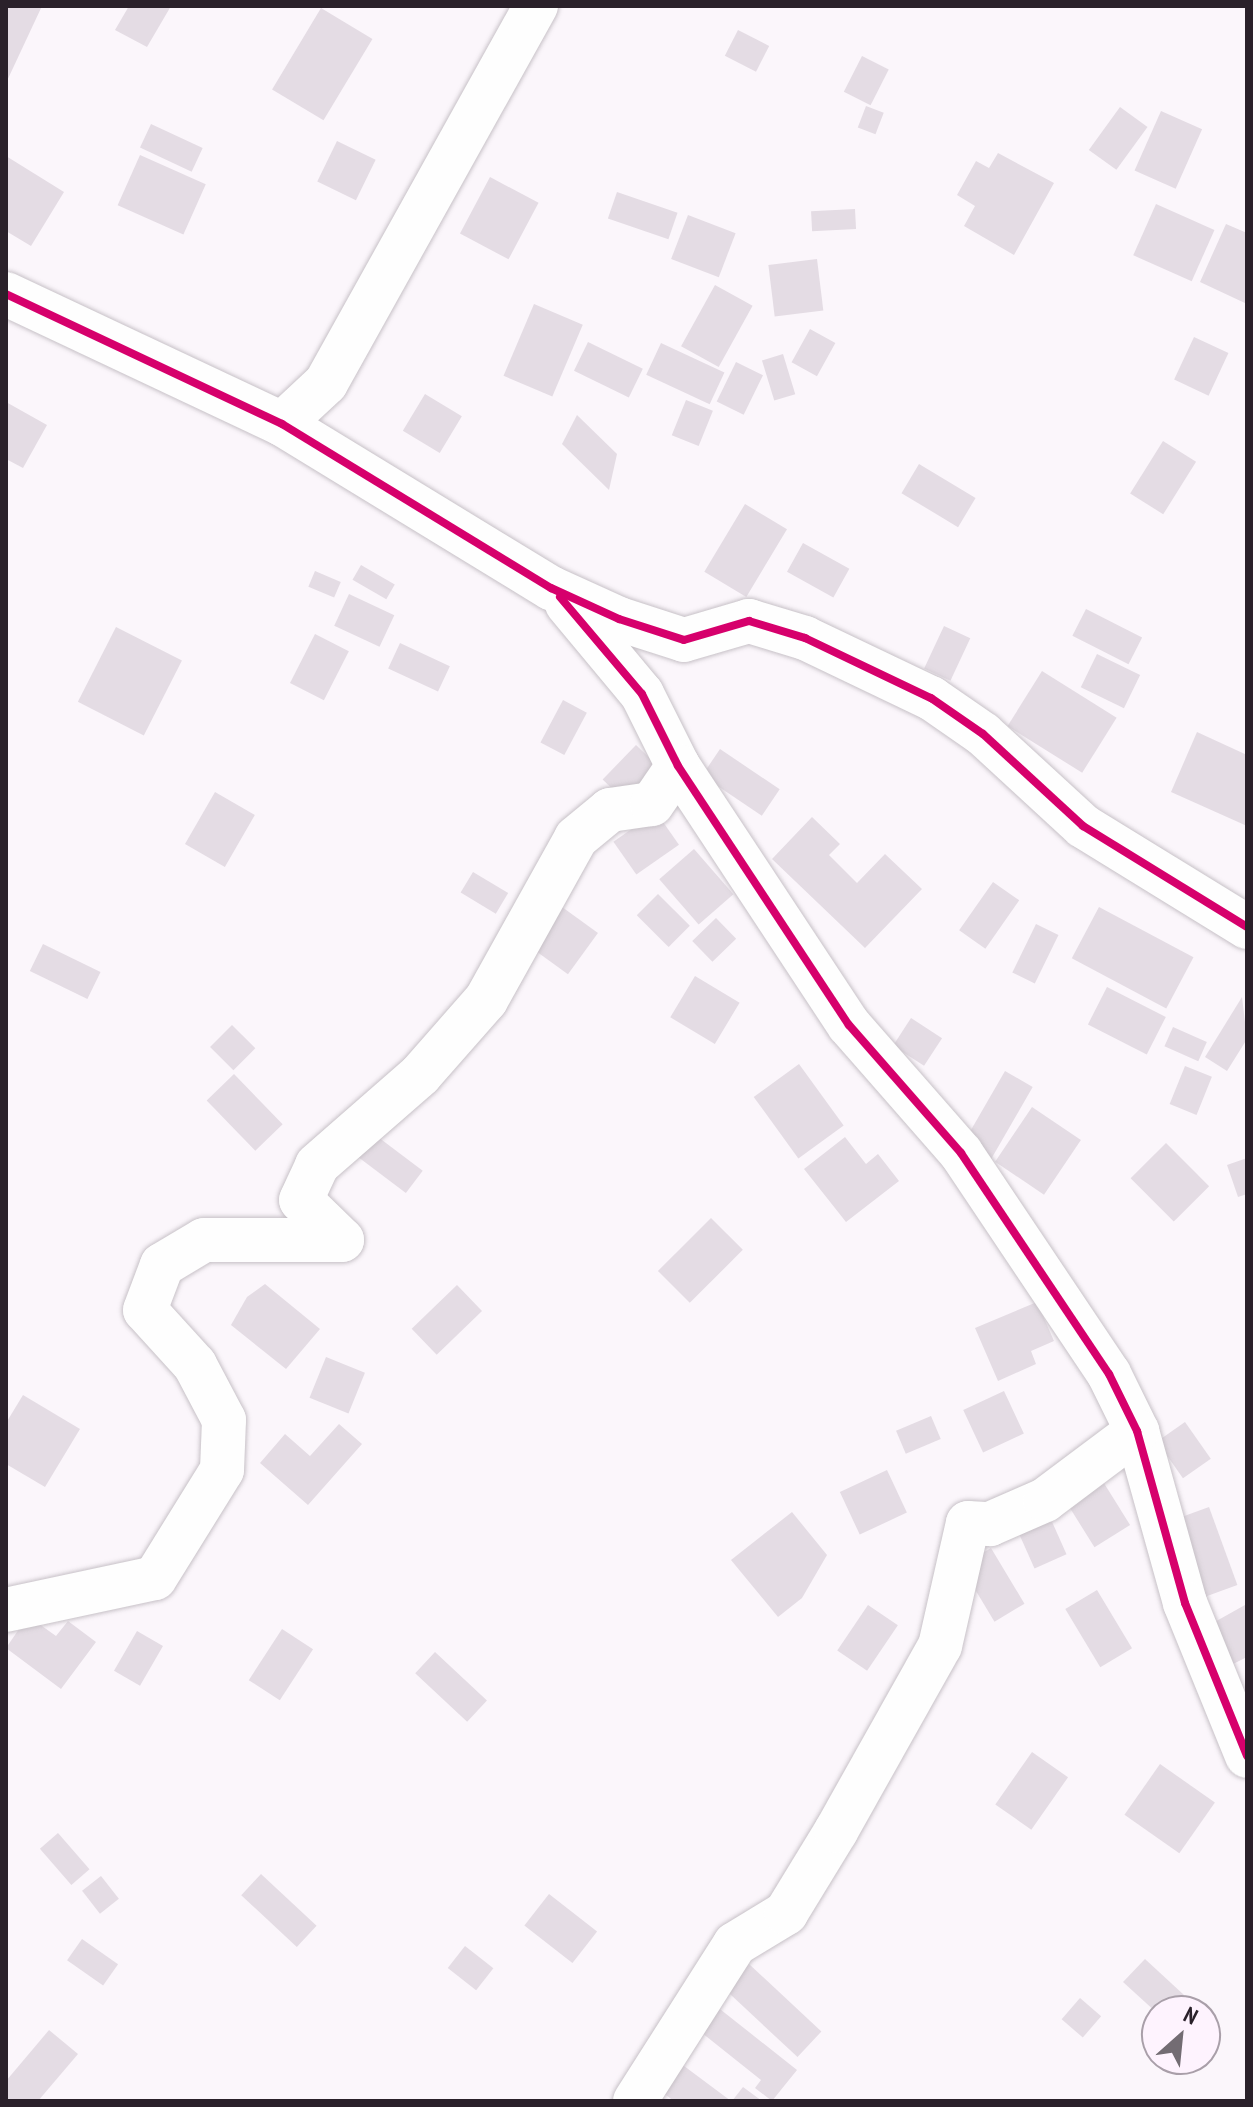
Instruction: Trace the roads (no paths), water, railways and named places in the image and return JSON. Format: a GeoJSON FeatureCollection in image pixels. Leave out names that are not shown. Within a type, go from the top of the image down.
{"type":"FeatureCollection","features":[{"type":"Feature","properties":{"kind":"street"},"geometry":{"type":"LineString","coordinates":[[282,424],[326,383],[536,6]]}},
{"type":"Feature","properties":{"kind":"street"},"geometry":{"type":"LineString","coordinates":[[6,294],[282,424],[551,588],[684,640],[749,621],[867,666],[983,734],[1083,826],[1247,927]]}},
{"type":"Feature","properties":{"kind":"street"},"geometry":{"type":"LineString","coordinates":[[551,588],[642,694],[678,766],[849,1025],[961,1153],[1021,1239],[1137,1431],[1185,1603],[1247,1756]]}},
{"type":"Feature","properties":{"kind":"street"},"geometry":{"type":"LineString","coordinates":[[6,1610],[155,1578],[222,1470],[224,1420],[195,1365],[145,1310],[162,1265],[204,1240],[342,1240],[301,1200],[317,1165],[420,1075],[486,1000],[576,838],[610,810],[652,804],[678,766]]}},
{"type":"Feature","properties":{"kind":"street"},"geometry":{"type":"LineString","coordinates":[[635,2101],[735,1944],[786,1913],[836,1831],[940,1646],[968,1523],[990,1524],[1045,1500],[1137,1431]]}}]}
